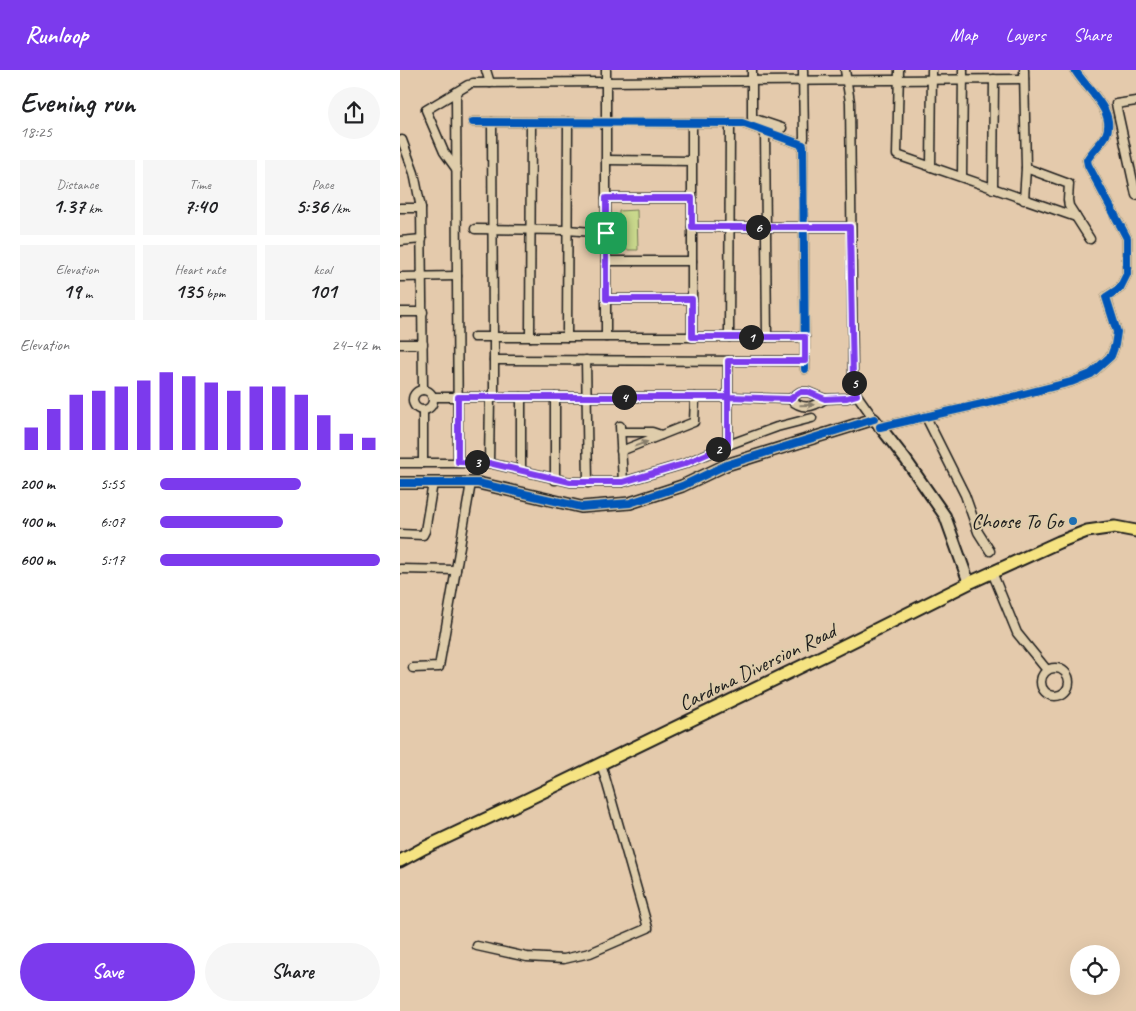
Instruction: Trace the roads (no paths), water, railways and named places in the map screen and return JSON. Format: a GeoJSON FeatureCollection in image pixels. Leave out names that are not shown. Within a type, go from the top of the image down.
{"type":"FeatureCollection","features":[{"type":"Feature","properties":{"kind":"main road","name":"Cardona Diversion Road"},"geometry":{"type":"LineString","coordinates":[[400,861],[992,572],[1087,531],[1115,527],[1136,531]]}},
{"type":"Feature","properties":{"kind":"street"},"geometry":{"type":"LineString","coordinates":[[486,70],[490,83]]}},
{"type":"Feature","properties":{"kind":"street"},"geometry":{"type":"LineString","coordinates":[[606,70],[606,337]]}},
{"type":"Feature","properties":{"kind":"street"},"geometry":{"type":"LineString","coordinates":[[752,70],[752,118],[782,128]]}},
{"type":"Feature","properties":{"kind":"street"},"geometry":{"type":"LineString","coordinates":[[803,70],[804,138]]}},
{"type":"Feature","properties":{"kind":"street"},"geometry":{"type":"LineString","coordinates":[[845,70],[850,102],[853,378],[857,395],[945,516],[969,583]]}},
{"type":"Feature","properties":{"kind":"street"},"geometry":{"type":"LineString","coordinates":[[899,70],[898,155],[1076,217]]}},
{"type":"Feature","properties":{"kind":"street"},"geometry":{"type":"LineString","coordinates":[[931,167],[932,70]]}},
{"type":"Feature","properties":{"kind":"street"},"geometry":{"type":"LineString","coordinates":[[962,177],[963,70]]}},
{"type":"Feature","properties":{"kind":"street"},"geometry":{"type":"LineString","coordinates":[[1024,70],[1026,168],[1024,200]]}},
{"type":"Feature","properties":{"kind":"street"},"geometry":{"type":"LineString","coordinates":[[400,483],[478,483],[581,508],[630,503],[682,486],[726,465],[877,423],[926,417],[1071,382],[1091,374],[1111,356],[1117,332],[1114,316],[1106,297],[1120,288],[1127,274],[1127,238],[1088,166],[1087,160],[1106,134],[1107,117],[1101,102],[1081,81],[1075,70]]}},
{"type":"Feature","properties":{"kind":"street"},"geometry":{"type":"LineString","coordinates":[[993,189],[994,79]]}},
{"type":"Feature","properties":{"kind":"street"},"geometry":{"type":"LineString","coordinates":[[457,170],[444,152],[426,110],[471,84],[1024,79]]}},
{"type":"Feature","properties":{"kind":"street"},"geometry":{"type":"LineString","coordinates":[[456,92],[458,462]]}},
{"type":"Feature","properties":{"kind":"street"},"geometry":{"type":"LineString","coordinates":[[1136,101],[1116,104],[1136,196]]}},
{"type":"Feature","properties":{"kind":"street"},"geometry":{"type":"LineString","coordinates":[[473,122],[742,123],[803,145],[805,365],[728,361],[494,360]]}},
{"type":"Feature","properties":{"kind":"street"},"geometry":{"type":"LineString","coordinates":[[489,463],[494,360],[492,122]]}},
{"type":"Feature","properties":{"kind":"street"},"geometry":{"type":"LineString","coordinates":[[530,122],[530,337]]}},
{"type":"Feature","properties":{"kind":"street"},"geometry":{"type":"LineString","coordinates":[[567,337],[568,122]]}},
{"type":"Feature","properties":{"kind":"street"},"geometry":{"type":"LineString","coordinates":[[692,122],[692,337]]}},
{"type":"Feature","properties":{"kind":"street"},"geometry":{"type":"LineString","coordinates":[[729,337],[730,123]]}},
{"type":"Feature","properties":{"kind":"street"},"geometry":{"type":"LineString","coordinates":[[765,131],[767,337]]}},
{"type":"Feature","properties":{"kind":"street"},"geometry":{"type":"LineString","coordinates":[[402,140],[414,173],[421,208],[423,390]]}},
{"type":"Feature","properties":{"kind":"street"},"geometry":{"type":"LineString","coordinates":[[606,160],[692,161]]}},
{"type":"Feature","properties":{"kind":"street"},"geometry":{"type":"LineString","coordinates":[[1026,168],[1069,184],[1069,206],[1090,239]]}},
{"type":"Feature","properties":{"kind":"street"},"geometry":{"type":"LineString","coordinates":[[606,198],[692,198]]}},
{"type":"Feature","properties":{"kind":"street"},"geometry":{"type":"LineString","coordinates":[[400,208],[421,208]]}},
{"type":"Feature","properties":{"kind":"street"},"geometry":{"type":"LineString","coordinates":[[692,227],[850,227]]}},
{"type":"Feature","properties":{"kind":"street"},"geometry":{"type":"LineString","coordinates":[[475,230],[567,230],[606,233]]}},
{"type":"Feature","properties":{"kind":"street"},"geometry":{"type":"LineString","coordinates":[[400,241],[422,240]]}},
{"type":"Feature","properties":{"kind":"street"},"geometry":{"type":"LineString","coordinates":[[606,260],[692,261]]}},
{"type":"Feature","properties":{"kind":"street"},"geometry":{"type":"LineString","coordinates":[[400,277],[457,276]]}},
{"type":"Feature","properties":{"kind":"street"},"geometry":{"type":"LineString","coordinates":[[606,299],[692,299]]}},
{"type":"Feature","properties":{"kind":"street"},"geometry":{"type":"LineString","coordinates":[[400,312],[423,312]]}},
{"type":"Feature","properties":{"kind":"street"},"geometry":{"type":"LineString","coordinates":[[474,337],[493,340],[530,337],[805,337]]}},
{"type":"Feature","properties":{"kind":"street"},"geometry":{"type":"LineString","coordinates":[[400,344],[423,344]]}},
{"type":"Feature","properties":{"kind":"street"},"geometry":{"type":"LineString","coordinates":[[586,360],[588,482]]}},
{"type":"Feature","properties":{"kind":"street"},"geometry":{"type":"LineString","coordinates":[[728,361],[728,445]]}},
{"type":"Feature","properties":{"kind":"street"},"geometry":{"type":"LineString","coordinates":[[423,390],[429,392],[433,397],[430,406],[423,410],[416,408],[412,399],[415,394],[423,390]]}},
{"type":"Feature","properties":{"kind":"street"},"geometry":{"type":"LineString","coordinates":[[433,397],[728,397],[790,399],[800,392],[808,392],[825,399],[847,398],[857,395]]}},
{"type":"Feature","properties":{"kind":"street"},"geometry":{"type":"LineString","coordinates":[[521,397],[521,470]]}},
{"type":"Feature","properties":{"kind":"street"},"geometry":{"type":"LineString","coordinates":[[555,397],[555,480]]}},
{"type":"Feature","properties":{"kind":"street"},"geometry":{"type":"LineString","coordinates":[[621,451],[694,422],[695,397]]}},
{"type":"Feature","properties":{"kind":"street"},"geometry":{"type":"LineString","coordinates":[[790,399],[796,405],[806,407],[818,404],[825,399]]}},
{"type":"Feature","properties":{"kind":"street"},"geometry":{"type":"LineString","coordinates":[[423,410],[423,463]]}},
{"type":"Feature","properties":{"kind":"street"},"geometry":{"type":"LineString","coordinates":[[926,417],[965,495],[978,532],[990,551]]}},
{"type":"Feature","properties":{"kind":"street"},"geometry":{"type":"LineString","coordinates":[[400,463],[489,463],[555,480],[570,482],[623,482],[684,464],[777,427],[812,418]]}},
{"type":"Feature","properties":{"kind":"street"},"geometry":{"type":"LineString","coordinates":[[623,482],[620,429],[652,432],[661,435]]}},
{"type":"Feature","properties":{"kind":"street"},"geometry":{"type":"LineString","coordinates":[[400,534],[423,535],[434,483]]}},
{"type":"Feature","properties":{"kind":"street"},"geometry":{"type":"LineString","coordinates":[[413,668],[440,668],[471,483]]}},
{"type":"Feature","properties":{"kind":"street"},"geometry":{"type":"LineString","coordinates":[[400,569],[456,570]]}},
{"type":"Feature","properties":{"kind":"street"},"geometry":{"type":"LineString","coordinates":[[992,572],[1017,634],[1047,670]]}},
{"type":"Feature","properties":{"kind":"street"},"geometry":{"type":"LineString","coordinates":[[477,946],[527,957],[564,960],[590,953],[648,928],[601,763]]}},
{"type":"Feature","properties":{"kind":"place","name":"Choose To Go"},"geometry":{"type":"Point","coordinates":[1073,521]}}]}
